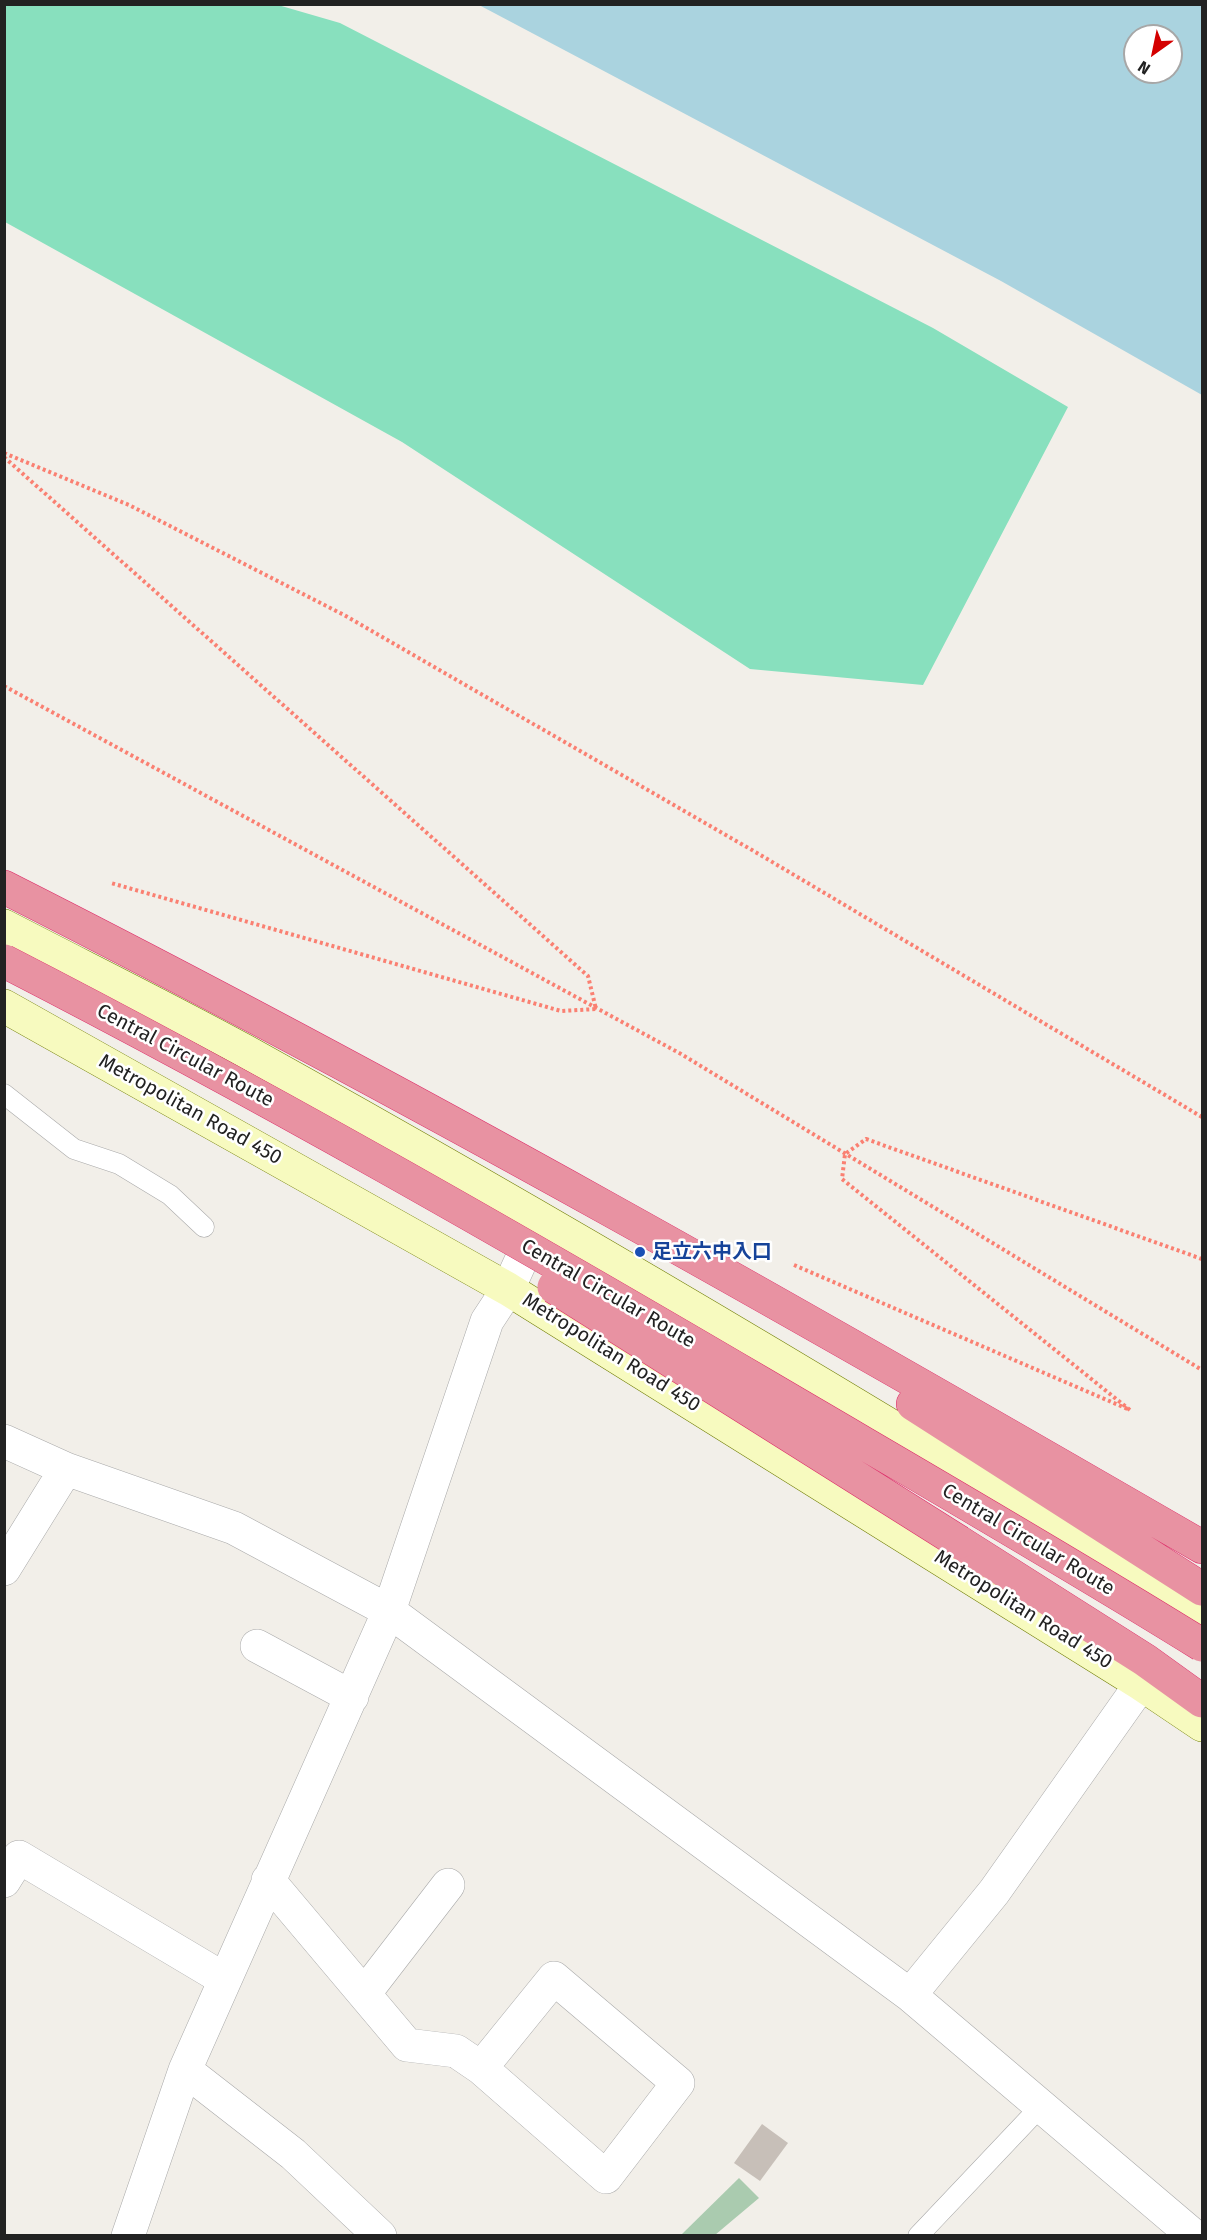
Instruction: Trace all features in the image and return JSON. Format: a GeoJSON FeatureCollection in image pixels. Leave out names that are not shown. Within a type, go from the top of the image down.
{"type":"FeatureCollection","features":[{"type":"Feature","properties":{"kind":"highway"},"geometry":{"type":"LineString","coordinates":[[4,887],[314,1048],[590,1199],[924,1386],[1203,1547]]}},
{"type":"Feature","properties":{"kind":"highway","name":"Central Circular Route"},"geometry":{"type":"LineString","coordinates":[[4,961],[281,1107],[650,1318],[1203,1645]]}},
{"type":"Feature","properties":{"kind":"highway"},"geometry":{"type":"LineString","coordinates":[[281,1107],[440,1216],[1145,1660],[1203,1701]]}},
{"type":"Feature","properties":{"kind":"highway"},"geometry":{"type":"LineString","coordinates":[[590,1199],[1203,1589]]}},
{"type":"Feature","properties":{"kind":"main road"},"geometry":{"type":"LineString","coordinates":[[4,926],[243,1050],[540,1220],[995,1488],[1203,1617]]}},
{"type":"Feature","properties":{"kind":"main road","name":"Metropolitan Road 450"},"geometry":{"type":"LineString","coordinates":[[4,1006],[508,1289],[1203,1725]]}},
{"type":"Feature","properties":{"kind":"street"},"geometry":{"type":"LineString","coordinates":[[128,2235],[185,2070],[389,1611],[487,1321],[508,1289],[540,1220]]}},
{"type":"Feature","properties":{"kind":"street"},"geometry":{"type":"LineString","coordinates":[[4,1441],[66,1469],[234,1528],[389,1611],[910,1995],[1194,2235]]}},
{"type":"Feature","properties":{"kind":"street"},"geometry":{"type":"LineString","coordinates":[[4,1569],[66,1469]]}},
{"type":"Feature","properties":{"kind":"street"},"geometry":{"type":"LineString","coordinates":[[257,1646],[352,1697]]}},
{"type":"Feature","properties":{"kind":"street"},"geometry":{"type":"LineString","coordinates":[[910,1995],[994,1892],[1141,1684]]}},
{"type":"Feature","properties":{"kind":"street"},"geometry":{"type":"LineString","coordinates":[[4,1881],[19,1857],[224,1979]]}},
{"type":"Feature","properties":{"kind":"street"},"geometry":{"type":"LineString","coordinates":[[268,1880],[407,2046],[456,2051],[481,2068],[606,2177],[678,2083],[554,1978],[481,2068]]}},
{"type":"Feature","properties":{"kind":"street"},"geometry":{"type":"LineString","coordinates":[[364,1994],[448,1885]]}},
{"type":"Feature","properties":{"kind":"street"},"geometry":{"type":"LineString","coordinates":[[185,2070],[292,2154],[380,2235]]}},
{"type":"Feature","properties":{"kind":"lane"},"geometry":{"type":"LineString","coordinates":[[4,1094],[74,1149],[118,1164],[170,1195],[204,1227]]}},
{"type":"Feature","properties":{"kind":"lane"},"geometry":{"type":"LineString","coordinates":[[918,2235],[1042,2105]]}},
{"type":"Feature","properties":{"kind":"path"},"geometry":{"type":"LineString","coordinates":[[4,455],[588,976],[596,1009]]}},
{"type":"Feature","properties":{"kind":"path"},"geometry":{"type":"LineString","coordinates":[[4,455],[129,505],[344,615],[752,850],[1203,1117]]}},
{"type":"Feature","properties":{"kind":"path"},"geometry":{"type":"LineString","coordinates":[[4,686],[681,1054],[1203,1370]]}},
{"type":"Feature","properties":{"kind":"path"},"geometry":{"type":"LineString","coordinates":[[111,883],[561,1011],[596,1009]]}},
{"type":"Feature","properties":{"kind":"path"},"geometry":{"type":"LineString","coordinates":[[844,1154],[866,1139],[1203,1259]]}},
{"type":"Feature","properties":{"kind":"path"},"geometry":{"type":"LineString","coordinates":[[794,1265],[1130,1410],[842,1179],[844,1154]]}},
{"type":"Feature","properties":{"kind":"green space"},"geometry":{"type":"Polygon","coordinates":[[[5,4],[278,5],[340,23],[933,328],[1068,407],[923,685],[750,669],[402,442],[5,222],[5,4]]]}},
{"type":"Feature","properties":{"kind":"green space"},"geometry":{"type":"Polygon","coordinates":[[[739,2178],[759,2198],[715,2235],[681,2235],[739,2178]]]}},
{"type":"Feature","properties":{"kind":"water"},"geometry":{"type":"Polygon","coordinates":[[[479,5],[1202,5],[1202,395],[1001,281],[479,5]]]}},
{"type":"Feature","properties":{"kind":"building"},"geometry":{"type":"Polygon","coordinates":[[[762,2124],[788,2143],[760,2181],[734,2163],[762,2124]]]}},
{"type":"Feature","properties":{"kind":"place","name":"足立六中入口"},"geometry":{"type":"Point","coordinates":[640,1252]}}]}
